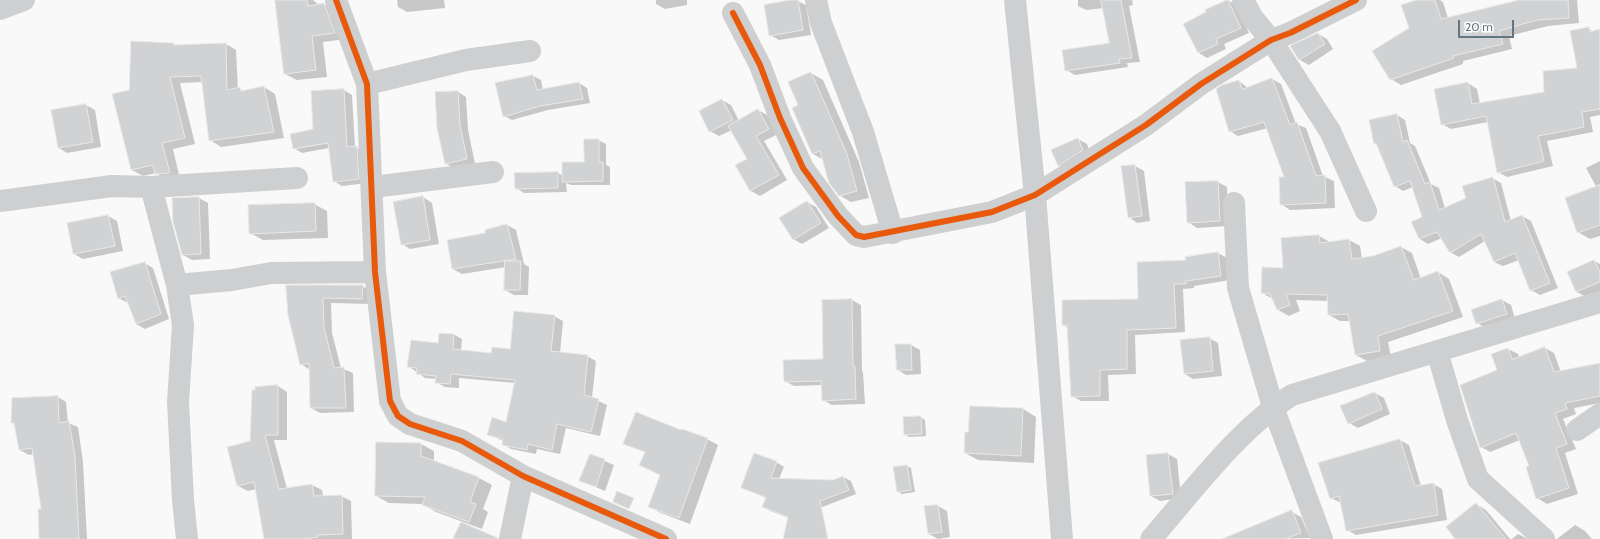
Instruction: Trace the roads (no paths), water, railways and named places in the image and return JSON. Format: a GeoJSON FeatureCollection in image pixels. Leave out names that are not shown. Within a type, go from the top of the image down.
{"type":"FeatureCollection","features":[{"type":"Feature","properties":{"kind":"street"},"geometry":{"type":"LineString","coordinates":[[0,10],[24,0]]}},
{"type":"Feature","properties":{"kind":"street"},"geometry":{"type":"LineString","coordinates":[[336,0],[367,84],[375,272],[390,401],[398,416],[410,424],[462,442],[523,476],[666,539]]}},
{"type":"Feature","properties":{"kind":"street"},"geometry":{"type":"LineString","coordinates":[[816,0],[821,23],[862,132],[893,233]]}},
{"type":"Feature","properties":{"kind":"street"},"geometry":{"type":"LineString","coordinates":[[1015,0],[1035,196],[1062,539]]}},
{"type":"Feature","properties":{"kind":"street"},"geometry":{"type":"LineString","coordinates":[[1243,0],[1252,17],[1270,40],[1330,131],[1366,211]]}},
{"type":"Feature","properties":{"kind":"street"},"geometry":{"type":"LineString","coordinates":[[733,13],[760,65],[780,118],[802,168],[838,216],[856,235],[864,237],[893,233],[992,212],[1035,196],[1146,125],[1201,84],[1270,40],[1290,33],[1356,0]]}},
{"type":"Feature","properties":{"kind":"street"},"geometry":{"type":"LineString","coordinates":[[367,84],[466,60],[530,51]]}},
{"type":"Feature","properties":{"kind":"street"},"geometry":{"type":"LineString","coordinates":[[372,187],[494,172]]}},
{"type":"Feature","properties":{"kind":"street"},"geometry":{"type":"LineString","coordinates":[[0,201],[112,186],[151,187],[297,178]]}},
{"type":"Feature","properties":{"kind":"street"},"geometry":{"type":"LineString","coordinates":[[151,187],[177,285],[183,325],[178,402],[183,500],[187,539]]}},
{"type":"Feature","properties":{"kind":"street"},"geometry":{"type":"LineString","coordinates":[[1234,203],[1238,288],[1273,407],[1322,539]]}},
{"type":"Feature","properties":{"kind":"street"},"geometry":{"type":"LineString","coordinates":[[177,285],[232,280],[271,273],[375,272]]}},
{"type":"Feature","properties":{"kind":"street"},"geometry":{"type":"LineString","coordinates":[[1151,539],[1246,431],[1273,407],[1292,395],[1437,351],[1466,344],[1600,302]]}},
{"type":"Feature","properties":{"kind":"street"},"geometry":{"type":"LineString","coordinates":[[1437,351],[1457,420],[1478,479],[1544,539]]}},
{"type":"Feature","properties":{"kind":"street"},"geometry":{"type":"LineString","coordinates":[[1577,430],[1600,414]]}},
{"type":"Feature","properties":{"kind":"street"},"geometry":{"type":"LineString","coordinates":[[510,539],[523,476]]}}]}
